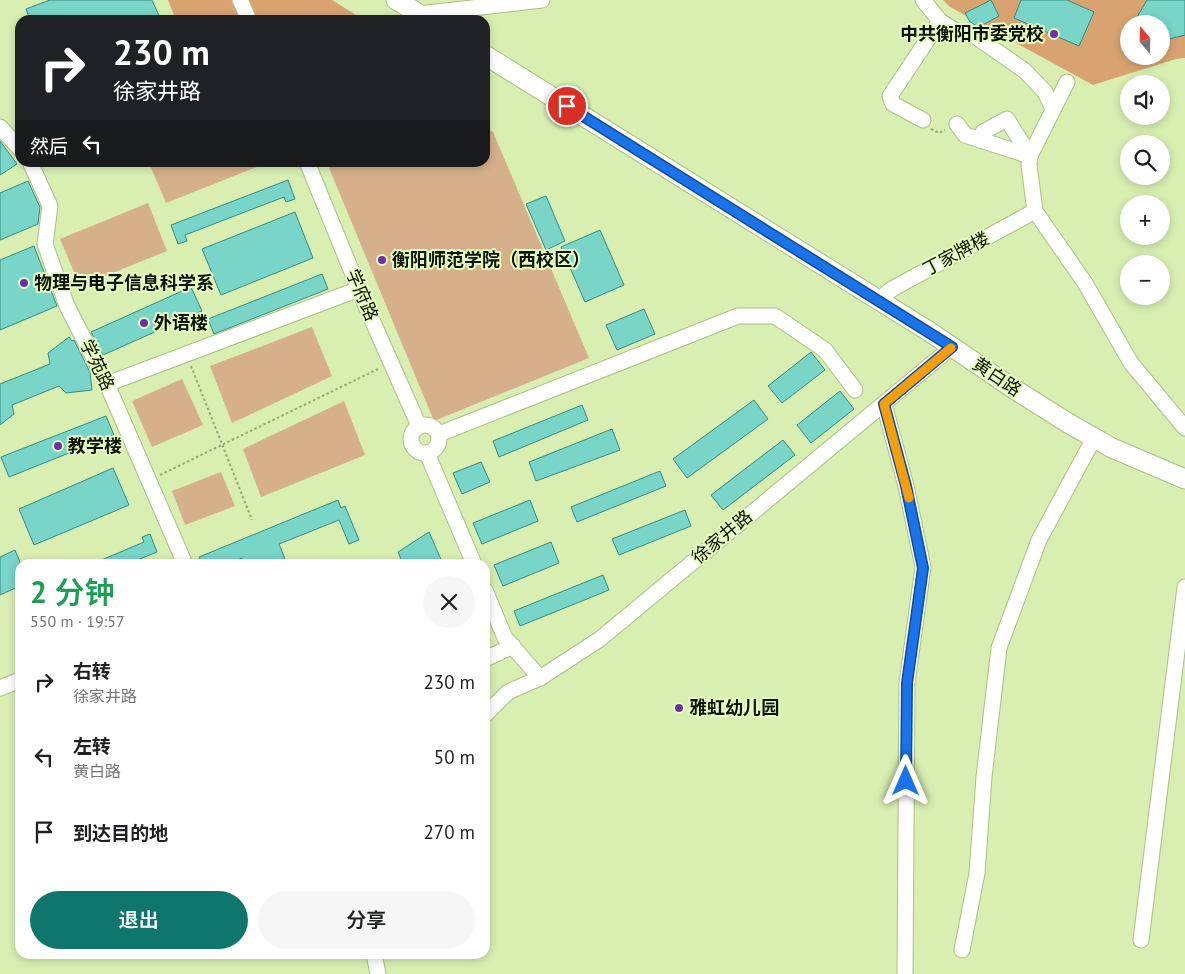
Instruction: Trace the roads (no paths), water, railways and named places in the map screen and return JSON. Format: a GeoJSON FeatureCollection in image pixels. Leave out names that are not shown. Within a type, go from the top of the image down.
{"type":"FeatureCollection","features":[{"type":"Feature","properties":{"kind":"main road","name":"黄白路"},"geometry":{"type":"LineString","coordinates":[[490,58],[878,300],[1014,389],[1094,438],[1112,448],[1185,479]]}},
{"type":"Feature","properties":{"kind":"street"},"geometry":{"type":"LineString","coordinates":[[240,0],[247,15]]}},
{"type":"Feature","properties":{"kind":"street"},"geometry":{"type":"LineString","coordinates":[[411,8],[542,0]]}},
{"type":"Feature","properties":{"kind":"street"},"geometry":{"type":"LineString","coordinates":[[923,0],[940,21],[959,33],[968,31],[1025,71],[1044,92],[1053,109]]}},
{"type":"Feature","properties":{"kind":"street"},"geometry":{"type":"LineString","coordinates":[[923,120],[893,104],[890,96],[940,21]]}},
{"type":"Feature","properties":{"kind":"street"},"geometry":{"type":"LineString","coordinates":[[1067,82],[1030,156],[1029,165],[1035,212],[1085,283],[1130,363],[1185,428]]}},
{"type":"Feature","properties":{"kind":"street"},"geometry":{"type":"LineString","coordinates":[[980,140],[983,132],[1007,119],[1030,156]]}},
{"type":"Feature","properties":{"kind":"street"},"geometry":{"type":"LineString","coordinates":[[958,124],[965,135],[1030,156]]}},
{"type":"Feature","properties":{"kind":"street"},"geometry":{"type":"LineString","coordinates":[[0,127],[15,143]]}},
{"type":"Feature","properties":{"kind":"street","name":"学苑路"},"geometry":{"type":"LineString","coordinates":[[32,167],[50,206],[45,244],[66,306],[107,384],[184,559]]}},
{"type":"Feature","properties":{"kind":"street","name":"学府路"},"geometry":{"type":"LineString","coordinates":[[309,167],[359,289],[419,426]]}},
{"type":"Feature","properties":{"kind":"street","name":"丁家牌楼"},"geometry":{"type":"LineString","coordinates":[[878,300],[892,289],[1035,212]]}},
{"type":"Feature","properties":{"kind":"street"},"geometry":{"type":"LineString","coordinates":[[107,384],[359,289]]}},
{"type":"Feature","properties":{"kind":"street"},"geometry":{"type":"LineString","coordinates":[[439,434],[738,316],[775,316],[825,350],[855,390]]}},
{"type":"Feature","properties":{"kind":"street","name":"徐家井路"},"geometry":{"type":"LineString","coordinates":[[490,711],[508,692],[540,678],[600,638],[952,347]]}},
{"type":"Feature","properties":{"kind":"street"},"geometry":{"type":"LineString","coordinates":[[884,404],[906,486],[923,568],[907,683],[905,974]]}},
{"type":"Feature","properties":{"kind":"street"},"geometry":{"type":"LineString","coordinates":[[429,425],[439,434],[440,440],[437,446],[427,453],[415,450],[412,444],[412,434],[419,426],[429,425]]}},
{"type":"Feature","properties":{"kind":"street"},"geometry":{"type":"LineString","coordinates":[[962,950],[977,873],[984,777],[999,648],[1040,540],[1094,438]]}},
{"type":"Feature","properties":{"kind":"street"},"geometry":{"type":"LineString","coordinates":[[427,453],[472,559]]}},
{"type":"Feature","properties":{"kind":"street"},"geometry":{"type":"LineString","coordinates":[[1141,940],[1185,587]]}},
{"type":"Feature","properties":{"kind":"street"},"geometry":{"type":"LineString","coordinates":[[490,602],[505,638],[540,678]]}},
{"type":"Feature","properties":{"kind":"street"},"geometry":{"type":"LineString","coordinates":[[490,657],[513,646]]}},
{"type":"Feature","properties":{"kind":"street"},"geometry":{"type":"LineString","coordinates":[[0,688],[15,682]]}},
{"type":"Feature","properties":{"kind":"street"},"geometry":{"type":"LineString","coordinates":[[376,959],[378,974]]}},
{"type":"Feature","properties":{"kind":"place","name":"中共衡阳市委党校"},"geometry":{"type":"Point","coordinates":[1054,34]}},
{"type":"Feature","properties":{"kind":"place","name":"衡阳师范学院（西校区）"},"geometry":{"type":"Point","coordinates":[382,260]}},
{"type":"Feature","properties":{"kind":"place","name":"物理与电子信息科学系"},"geometry":{"type":"Point","coordinates":[24,283]}},
{"type":"Feature","properties":{"kind":"place","name":"外语楼"},"geometry":{"type":"Point","coordinates":[144,323]}},
{"type":"Feature","properties":{"kind":"place","name":"教学楼"},"geometry":{"type":"Point","coordinates":[58,446]}},
{"type":"Feature","properties":{"kind":"place","name":"雅虹幼儿园"},"geometry":{"type":"Point","coordinates":[679,708]}}]}
